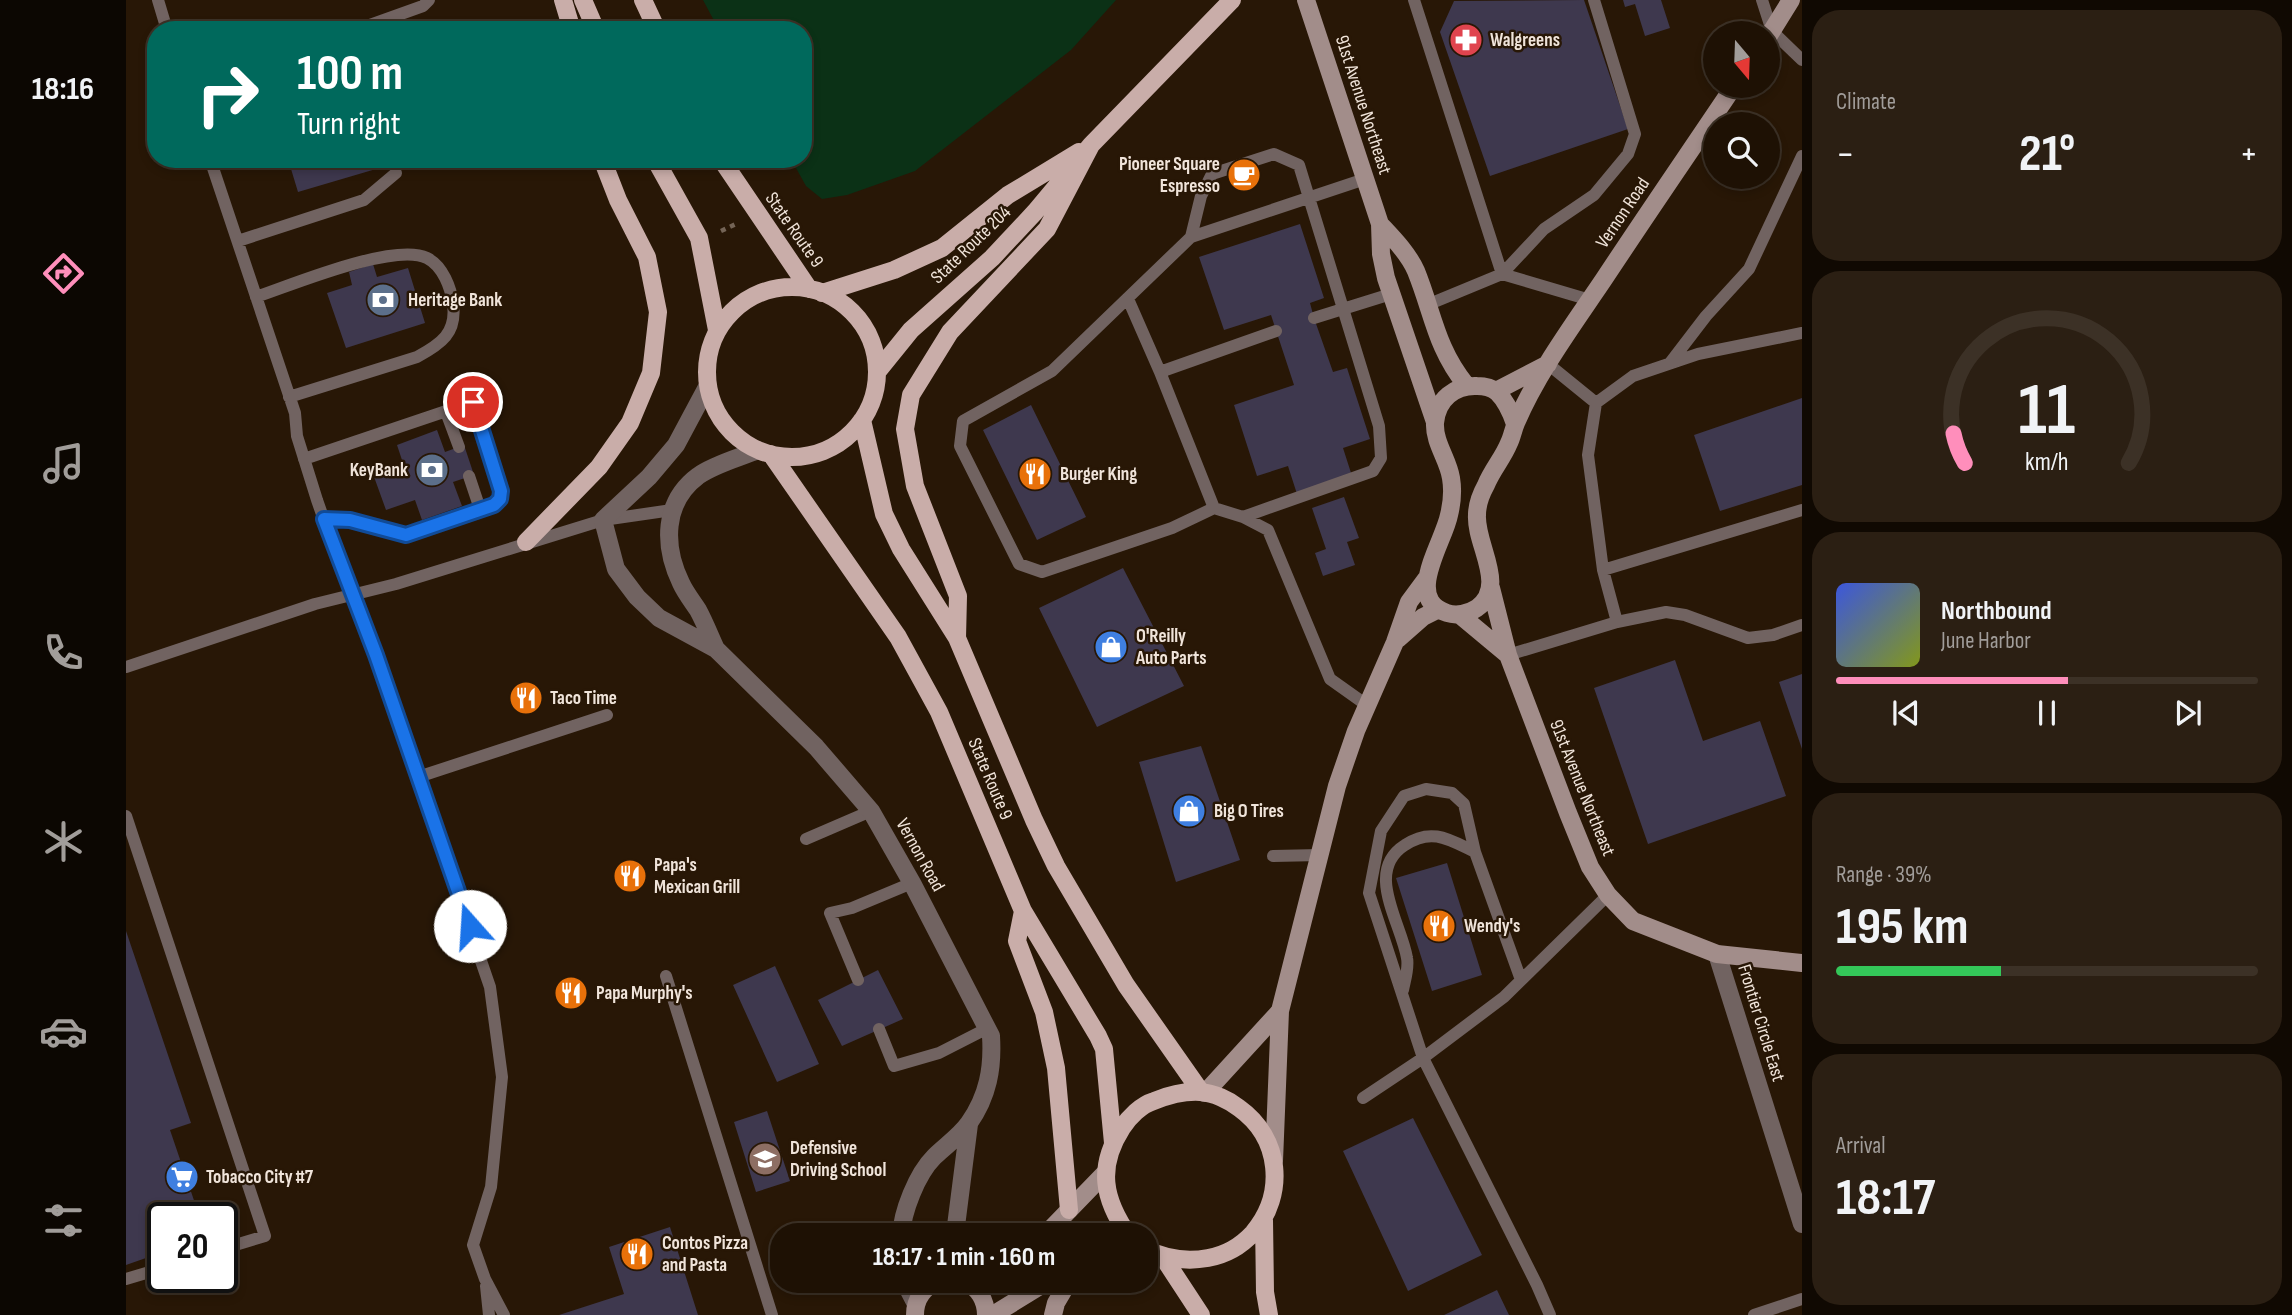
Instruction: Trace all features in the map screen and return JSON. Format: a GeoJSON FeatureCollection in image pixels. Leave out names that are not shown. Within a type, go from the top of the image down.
{"type":"FeatureCollection","features":[{"type":"Feature","properties":{"kind":"main road"},"geometry":{"type":"LineString","coordinates":[[563,0],[569,21]]}},
{"type":"Feature","properties":{"kind":"main road"},"geometry":{"type":"LineString","coordinates":[[583,0],[592,21]]}},
{"type":"Feature","properties":{"kind":"main road"},"geometry":{"type":"LineString","coordinates":[[643,0],[653,21]]}},
{"type":"Feature","properties":{"kind":"main road","name":"State Route 204"},"geometry":{"type":"LineString","coordinates":[[877,372],[911,330],[992,258],[1091,145],[1232,0]]}},
{"type":"Feature","properties":{"kind":"main road"},"geometry":{"type":"LineString","coordinates":[[957,638],[958,596],[915,486],[905,429],[911,395],[950,332],[1047,229],[1091,145]]}},
{"type":"Feature","properties":{"kind":"main road","name":"State Route 204"},"geometry":{"type":"LineString","coordinates":[[816,291],[894,270],[942,248],[1008,195],[1091,145]]}},
{"type":"Feature","properties":{"kind":"main road"},"geometry":{"type":"LineString","coordinates":[[526,542],[599,467],[630,423],[651,373],[658,312],[647,257],[618,200],[606,168]]}},
{"type":"Feature","properties":{"kind":"main road"},"geometry":{"type":"LineString","coordinates":[[660,168],[699,238],[717,330]]}},
{"type":"Feature","properties":{"kind":"main road","name":"State Route 9"},"geometry":{"type":"LineString","coordinates":[[727,168],[816,291]]}},
{"type":"Feature","properties":{"kind":"main road"},"geometry":{"type":"LineString","coordinates":[[782,288],[816,291],[845,305],[862,324],[873,347],[877,372],[873,397],[862,420],[848,436],[831,447],[791,457],[764,452],[734,435],[717,413],[707,387],[706,367],[710,348],[717,330],[734,309],[756,294],[782,288]]}},
{"type":"Feature","properties":{"kind":"main road","name":"State Route 9"},"geometry":{"type":"LineString","coordinates":[[862,420],[884,514],[901,550],[957,638],[1034,821],[1056,866],[1126,985],[1203,1093]]}},
{"type":"Feature","properties":{"kind":"main road","name":"State Route 9"},"geometry":{"type":"LineString","coordinates":[[764,452],[898,638],[939,712],[1023,911],[1104,1049],[1113,1143]]}},
{"type":"Feature","properties":{"kind":"main road"},"geometry":{"type":"LineString","coordinates":[[1023,911],[1017,941],[1044,1012],[1056,1068],[1069,1210]]}},
{"type":"Feature","properties":{"kind":"main road"},"geometry":{"type":"LineString","coordinates":[[1121,1223],[1108,1195],[1106,1172],[1113,1143],[1128,1120],[1149,1102],[1174,1093],[1203,1093],[1230,1101],[1251,1116],[1266,1137],[1275,1161],[1274,1192],[1264,1220],[1265,1292],[1269,1315]]}},
{"type":"Feature","properties":{"kind":"main road"},"geometry":{"type":"LineString","coordinates":[[1158,1253],[1191,1261],[1220,1256],[1245,1242],[1264,1220]]}},
{"type":"Feature","properties":{"kind":"main road"},"geometry":{"type":"LineString","coordinates":[[1158,1260],[1201,1315]]}},
{"type":"Feature","properties":{"kind":"street","name":"91st Avenue Northeast"},"geometry":{"type":"LineString","coordinates":[[1306,0],[1380,224],[1381,254],[1391,294],[1435,422],[1438,444],[1451,476],[1452,500],[1448,520],[1426,579]]}},
{"type":"Feature","properties":{"kind":"street"},"geometry":{"type":"LineString","coordinates":[[1778,21],[1791,0]]}},
{"type":"Feature","properties":{"kind":"street","name":"Vernon Road"},"geometry":{"type":"LineString","coordinates":[[1491,588],[1490,573],[1478,536],[1477,515],[1479,499],[1492,471],[1510,442],[1515,424],[1548,364],[1726,98]]}},
{"type":"Feature","properties":{"kind":"street","name":"91st Avenue Northeast"},"geometry":{"type":"LineString","coordinates":[[1380,224],[1403,249],[1415,270],[1444,354],[1466,385]]}},
{"type":"Feature","properties":{"kind":"street","name":"Vernon Road"},"geometry":{"type":"LineString","coordinates":[[1496,391],[1548,364]]}},
{"type":"Feature","properties":{"kind":"street"},"geometry":{"type":"LineString","coordinates":[[1435,422],[1442,401],[1453,390],[1466,385],[1487,386],[1496,391],[1508,405],[1515,424]]}},
{"type":"Feature","properties":{"kind":"street"},"geometry":{"type":"LineString","coordinates":[[603,520],[649,477],[676,445],[707,387]]}},
{"type":"Feature","properties":{"kind":"street"},"geometry":{"type":"LineString","coordinates":[[672,510],[681,494],[698,476],[764,452]]}},
{"type":"Feature","properties":{"kind":"street","name":"Vernon Road"},"geometry":{"type":"LineString","coordinates":[[672,510],[668,528],[670,554],[680,582],[698,611],[716,649]]}},
{"type":"Feature","properties":{"kind":"street","name":"Vernon Road"},"geometry":{"type":"LineString","coordinates":[[603,520],[616,569],[637,597],[659,618],[716,649],[816,747],[870,811],[912,883],[988,1028],[992,1063],[988,1088],[969,1124],[932,1159],[914,1191],[902,1223]]}},
{"type":"Feature","properties":{"kind":"street"},"geometry":{"type":"LineString","coordinates":[[1426,579],[1427,592],[1439,609],[1448,614],[1460,615],[1473,611],[1482,604],[1491,588]]}},
{"type":"Feature","properties":{"kind":"street"},"geometry":{"type":"LineString","coordinates":[[1275,1161],[1280,1011],[1337,786],[1356,731],[1395,642],[1409,602],[1426,579]]}},
{"type":"Feature","properties":{"kind":"street","name":"91st Avenue Northeast"},"geometry":{"type":"LineString","coordinates":[[1491,588],[1508,655],[1568,813],[1590,867],[1608,895],[1633,921],[1717,954],[1802,963]]}},
{"type":"Feature","properties":{"kind":"street"},"geometry":{"type":"LineString","coordinates":[[1395,642],[1423,617],[1439,609]]}},
{"type":"Feature","properties":{"kind":"street","name":"91st Avenue Northeast"},"geometry":{"type":"LineString","coordinates":[[1460,615],[1508,655]]}},
{"type":"Feature","properties":{"kind":"street","name":"Frontier Circle East"},"geometry":{"type":"LineString","coordinates":[[1717,954],[1802,1224]]}},
{"type":"Feature","properties":{"kind":"street"},"geometry":{"type":"LineString","coordinates":[[1203,1093],[1280,1011]]}},
{"type":"Feature","properties":{"kind":"street","name":"Vernon Road"},"geometry":{"type":"LineString","coordinates":[[956,1223],[969,1124]]}},
{"type":"Feature","properties":{"kind":"street"},"geometry":{"type":"LineString","coordinates":[[1056,1223],[1106,1172]]}},
{"type":"Feature","properties":{"kind":"street"},"geometry":{"type":"LineString","coordinates":[[908,1293],[913,1311]]}},
{"type":"Feature","properties":{"kind":"street"},"geometry":{"type":"LineString","coordinates":[[913,1311],[921,1293]]}},
{"type":"Feature","properties":{"kind":"street"},"geometry":{"type":"LineString","coordinates":[[980,1293],[986,1306],[986,1315]]}},
{"type":"Feature","properties":{"kind":"street"},"geometry":{"type":"LineString","coordinates":[[993,1315],[1029,1293]]}},
{"type":"Feature","properties":{"kind":"street"},"geometry":{"type":"LineString","coordinates":[[1053,1315],[1062,1293]]}},
{"type":"Feature","properties":{"kind":"lane"},"geometry":{"type":"LineString","coordinates":[[158,0],[164,21]]}},
{"type":"Feature","properties":{"kind":"lane"},"geometry":{"type":"LineString","coordinates":[[401,14],[402,0]]}},
{"type":"Feature","properties":{"kind":"lane"},"geometry":{"type":"LineString","coordinates":[[381,21],[423,6],[429,0]]}},
{"type":"Feature","properties":{"kind":"lane"},"geometry":{"type":"LineString","coordinates":[[1414,0],[1502,274]]}},
{"type":"Feature","properties":{"kind":"lane"},"geometry":{"type":"LineString","coordinates":[[1427,305],[1502,274],[1544,229],[1594,195],[1628,154],[1635,134],[1594,0]]}},
{"type":"Feature","properties":{"kind":"lane"},"geometry":{"type":"LineString","coordinates":[[1762,0],[1767,21]]}},
{"type":"Feature","properties":{"kind":"lane"},"geometry":{"type":"LineString","coordinates":[[1780,42],[1802,60]]}},
{"type":"Feature","properties":{"kind":"lane"},"geometry":{"type":"LineString","coordinates":[[1191,237],[1201,196],[1212,174],[1273,154],[1299,165],[1379,426],[1381,458],[1373,471],[1243,517]]}},
{"type":"Feature","properties":{"kind":"lane"},"geometry":{"type":"LineString","coordinates":[[1669,363],[1706,316],[1749,269],[1802,156]]}},
{"type":"Feature","properties":{"kind":"lane"},"geometry":{"type":"LineString","coordinates":[[213,168],[289,397],[304,460],[376,655],[490,987],[502,1077],[491,1187],[473,1245],[485,1279],[504,1315]]}},
{"type":"Feature","properties":{"kind":"lane"},"geometry":{"type":"LineString","coordinates":[[238,242],[364,200],[396,173]]}},
{"type":"Feature","properties":{"kind":"lane"},"geometry":{"type":"LineString","coordinates":[[1365,178],[1191,237],[1052,371],[963,421],[960,446],[1018,564],[1042,572],[1172,528],[1214,508],[1243,517],[1268,530],[1330,679],[1368,706]]}},
{"type":"Feature","properties":{"kind":"lane"},"geometry":{"type":"LineString","coordinates":[[256,297],[374,258],[400,254],[428,259],[439,268],[449,289],[454,313],[453,327],[447,338],[436,347],[418,357],[289,397]]}},
{"type":"Feature","properties":{"kind":"lane"},"geometry":{"type":"LineString","coordinates":[[1502,274],[1590,300]]}},
{"type":"Feature","properties":{"kind":"lane"},"geometry":{"type":"LineString","coordinates":[[1314,318],[1391,294]]}},
{"type":"Feature","properties":{"kind":"lane"},"geometry":{"type":"LineString","coordinates":[[1128,299],[1214,508]]}},
{"type":"Feature","properties":{"kind":"lane"},"geometry":{"type":"LineString","coordinates":[[1160,372],[1276,331]]}},
{"type":"Feature","properties":{"kind":"lane"},"geometry":{"type":"LineString","coordinates":[[1617,622],[1603,570],[1588,455],[1596,403],[1633,376],[1669,363],[1698,354],[1802,333]]}},
{"type":"Feature","properties":{"kind":"lane"},"geometry":{"type":"LineString","coordinates":[[1548,364],[1596,403]]}},
{"type":"Feature","properties":{"kind":"lane"},"geometry":{"type":"LineString","coordinates":[[304,460],[473,402],[501,491],[500,499],[494,505],[406,535],[350,520],[324,519]]}},
{"type":"Feature","properties":{"kind":"lane"},"geometry":{"type":"LineString","coordinates":[[446,412],[460,447]]}},
{"type":"Feature","properties":{"kind":"lane"},"geometry":{"type":"LineString","coordinates":[[469,477],[480,509]]}},
{"type":"Feature","properties":{"kind":"lane"},"geometry":{"type":"LineString","coordinates":[[126,667],[315,604],[396,584],[526,542],[603,520],[672,510]]}},
{"type":"Feature","properties":{"kind":"lane"},"geometry":{"type":"LineString","coordinates":[[1603,570],[1802,510]]}},
{"type":"Feature","properties":{"kind":"lane"},"geometry":{"type":"LineString","coordinates":[[1508,655],[1617,622],[1666,612],[1685,615],[1748,638],[1773,635],[1802,625]]}},
{"type":"Feature","properties":{"kind":"lane"},"geometry":{"type":"LineString","coordinates":[[418,777],[607,715]]}},
{"type":"Feature","properties":{"kind":"lane"},"geometry":{"type":"LineString","coordinates":[[1521,980],[1475,852],[1464,804],[1452,793],[1426,789],[1404,796],[1381,831],[1369,892],[1423,1058],[1550,1315]]}},
{"type":"Feature","properties":{"kind":"lane"},"geometry":{"type":"LineString","coordinates":[[806,839],[870,811]]}},
{"type":"Feature","properties":{"kind":"lane"},"geometry":{"type":"LineString","coordinates":[[126,816],[265,1236],[238,1244]]}},
{"type":"Feature","properties":{"kind":"lane"},"geometry":{"type":"LineString","coordinates":[[1402,994],[1408,960],[1386,890],[1387,865],[1394,851],[1414,839],[1441,836],[1475,852]]}},
{"type":"Feature","properties":{"kind":"lane"},"geometry":{"type":"LineString","coordinates":[[1273,856],[1320,855]]}},
{"type":"Feature","properties":{"kind":"lane"},"geometry":{"type":"LineString","coordinates":[[858,980],[830,913],[852,908],[912,883]]}},
{"type":"Feature","properties":{"kind":"lane"},"geometry":{"type":"LineString","coordinates":[[1363,1098],[1504,998],[1608,895]]}},
{"type":"Feature","properties":{"kind":"lane"},"geometry":{"type":"LineString","coordinates":[[666,976],[772,1315]]}},
{"type":"Feature","properties":{"kind":"lane"},"geometry":{"type":"LineString","coordinates":[[879,1029],[894,1066],[939,1053],[988,1028]]}},
{"type":"Feature","properties":{"kind":"lane"},"geometry":{"type":"LineString","coordinates":[[126,1279],[147,1273]]}},
{"type":"Feature","properties":{"kind":"lane"},"geometry":{"type":"LineString","coordinates":[[485,1279],[489,1315]]}},
{"type":"Feature","properties":{"kind":"lane"},"geometry":{"type":"LineString","coordinates":[[1754,1315],[1802,1299]]}},
{"type":"Feature","properties":{"kind":"path"},"geometry":{"type":"LineString","coordinates":[[713,233],[742,221]]}},
{"type":"Feature","properties":{"kind":"green space"},"geometry":{"type":"Polygon","coordinates":[[[703,0],[1116,0],[1071,50],[915,171],[847,195],[822,199],[806,186],[796,168],[812,168],[812,21],[714,21],[703,0]]]}},
{"type":"Feature","properties":{"kind":"building","name":"Walgreens"},"geometry":{"type":"Polygon","coordinates":[[[1584,0],[1628,129],[1490,176],[1440,32],[1454,1],[1584,0]]]}},
{"type":"Feature","properties":{"kind":"building"},"geometry":{"type":"Polygon","coordinates":[[[1623,0],[1661,0],[1670,28],[1645,36],[1635,4],[1625,7],[1623,0]]]}},
{"type":"Feature","properties":{"kind":"building","name":"Pioneer Square Espresso"},"geometry":{"type":"Polygon","coordinates":[[[1252,165],[1256,179],[1236,186],[1231,172],[1252,165]]]}},
{"type":"Feature","properties":{"kind":"building"},"geometry":{"type":"Polygon","coordinates":[[[291,168],[376,168],[376,169],[298,192],[291,168]]]}},
{"type":"Feature","properties":{"kind":"building"},"geometry":{"type":"Polygon","coordinates":[[[1300,224],[1324,298],[1310,303],[1314,318],[1333,372],[1347,368],[1370,439],[1343,448],[1352,476],[1297,494],[1288,466],[1257,476],[1234,405],[1294,385],[1271,315],[1224,330],[1199,257],[1300,224]]]}},
{"type":"Feature","properties":{"kind":"building"},"geometry":{"type":"Polygon","coordinates":[[[373,264],[377,277],[408,268],[425,323],[346,348],[327,293],[352,285],[349,272],[373,264]]]}},
{"type":"Feature","properties":{"kind":"building"},"geometry":{"type":"Polygon","coordinates":[[[1802,398],[1802,485],[1720,511],[1694,435],[1802,398]]]}},
{"type":"Feature","properties":{"kind":"building","name":"Burger King"},"geometry":{"type":"Polygon","coordinates":[[[1031,405],[1086,517],[1037,540],[983,430],[1031,405]]]}},
{"type":"Feature","properties":{"kind":"building"},"geometry":{"type":"Polygon","coordinates":[[[437,430],[445,452],[464,445],[474,475],[453,482],[462,506],[422,520],[415,500],[386,510],[373,474],[403,463],[397,445],[437,430]]]}},
{"type":"Feature","properties":{"kind":"building"},"geometry":{"type":"Polygon","coordinates":[[[1344,497],[1359,538],[1347,542],[1355,565],[1323,576],[1315,553],[1326,549],[1312,508],[1344,497]]]}},
{"type":"Feature","properties":{"kind":"building","name":"O'Reilly Auto Parts"},"geometry":{"type":"Polygon","coordinates":[[[1123,568],[1184,686],[1097,727],[1039,608],[1123,568]]]}},
{"type":"Feature","properties":{"kind":"building"},"geometry":{"type":"Polygon","coordinates":[[[1675,660],[1703,741],[1760,721],[1786,796],[1648,844],[1594,688],[1675,660]]]}},
{"type":"Feature","properties":{"kind":"building"},"geometry":{"type":"Polygon","coordinates":[[[1802,674],[1802,749],[1779,682],[1802,674]]]}},
{"type":"Feature","properties":{"kind":"building","name":"Big O Tires"},"geometry":{"type":"Polygon","coordinates":[[[1201,746],[1240,860],[1176,882],[1139,762],[1201,746]]]}},
{"type":"Feature","properties":{"kind":"building","name":"Wendy's"},"geometry":{"type":"Polygon","coordinates":[[[1447,863],[1482,975],[1432,991],[1396,878],[1447,863]]]}},
{"type":"Feature","properties":{"kind":"building"},"geometry":{"type":"Polygon","coordinates":[[[126,931],[191,1123],[170,1130],[195,1202],[147,1202],[147,1258],[126,1265],[126,931]]]}},
{"type":"Feature","properties":{"kind":"building"},"geometry":{"type":"Polygon","coordinates":[[[775,966],[819,1064],[777,1082],[733,985],[775,966]]]}},
{"type":"Feature","properties":{"kind":"building"},"geometry":{"type":"Polygon","coordinates":[[[878,970],[903,1019],[842,1046],[818,1000],[878,970]]]}},
{"type":"Feature","properties":{"kind":"building"},"geometry":{"type":"Polygon","coordinates":[[[767,1111],[790,1181],[756,1192],[734,1122],[767,1111]]]}},
{"type":"Feature","properties":{"kind":"building"},"geometry":{"type":"Polygon","coordinates":[[[1413,1118],[1482,1255],[1408,1291],[1343,1151],[1413,1118]]]}},
{"type":"Feature","properties":{"kind":"building"},"geometry":{"type":"Polygon","coordinates":[[[670,1227],[698,1315],[559,1315],[624,1294],[609,1247],[670,1227]]]}},
{"type":"Feature","properties":{"kind":"building"},"geometry":{"type":"Polygon","coordinates":[[[1497,1290],[1509,1315],[1444,1315],[1497,1290]]]}},
{"type":"Feature","properties":{"kind":"place","name":"Walgreens"},"geometry":{"type":"Point","coordinates":[1466,40]}},
{"type":"Feature","properties":{"kind":"place","name":"Pioneer Square Espresso"},"geometry":{"type":"Point","coordinates":[1244,175]}},
{"type":"Feature","properties":{"kind":"place","name":"Heritage Bank"},"geometry":{"type":"Point","coordinates":[383,300]}},
{"type":"Feature","properties":{"kind":"place","name":"KeyBank"},"geometry":{"type":"Point","coordinates":[432,470]}},
{"type":"Feature","properties":{"kind":"place","name":"Burger King"},"geometry":{"type":"Point","coordinates":[1035,474]}},
{"type":"Feature","properties":{"kind":"place","name":"O'Reilly Auto Parts"},"geometry":{"type":"Point","coordinates":[1111,647]}},
{"type":"Feature","properties":{"kind":"place","name":"Taco Time"},"geometry":{"type":"Point","coordinates":[526,698]}},
{"type":"Feature","properties":{"kind":"place","name":"Big O Tires"},"geometry":{"type":"Point","coordinates":[1189,811]}},
{"type":"Feature","properties":{"kind":"place","name":"Papa's Mexican Grill"},"geometry":{"type":"Point","coordinates":[630,876]}},
{"type":"Feature","properties":{"kind":"place","name":"Wendy's"},"geometry":{"type":"Point","coordinates":[1439,926]}},
{"type":"Feature","properties":{"kind":"place","name":"Papa Murphy's"},"geometry":{"type":"Point","coordinates":[571,993]}},
{"type":"Feature","properties":{"kind":"place","name":"Defensive Driving School"},"geometry":{"type":"Point","coordinates":[765,1159]}},
{"type":"Feature","properties":{"kind":"place","name":"Tobacco City #7"},"geometry":{"type":"Point","coordinates":[182,1177]}},
{"type":"Feature","properties":{"kind":"place","name":"Contos Pizza and Pasta"},"geometry":{"type":"Point","coordinates":[637,1254]}},
{"type":"Feature","properties":{"kind":"route"},"geometry":{"type":"LineString","coordinates":[[470,926],[371,640],[324,519],[350,520],[406,535],[494,505],[500,499],[501,491],[473,402]]}}]}
